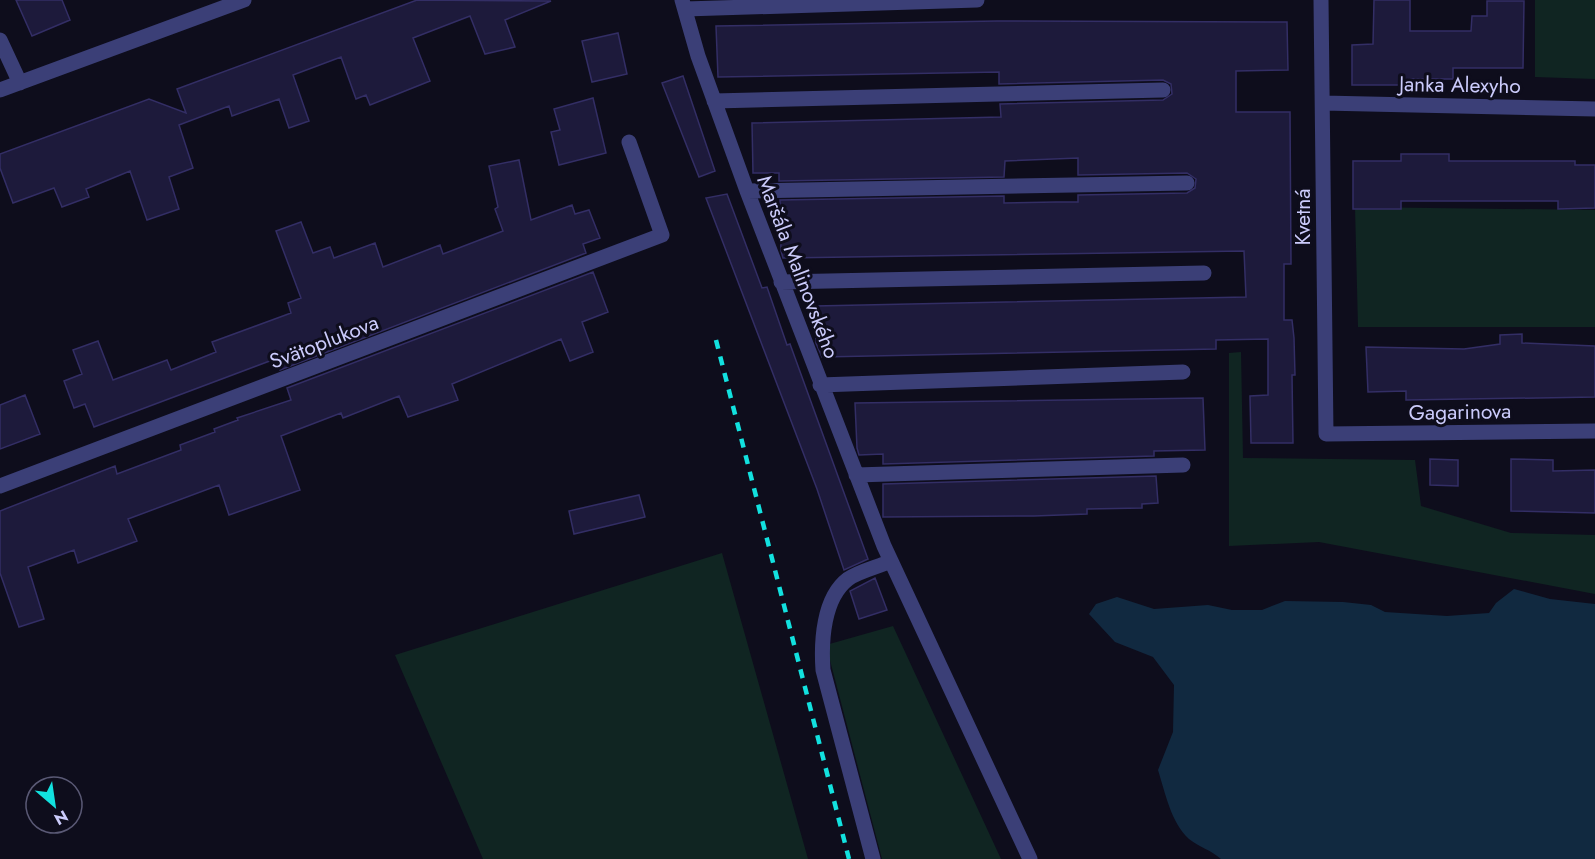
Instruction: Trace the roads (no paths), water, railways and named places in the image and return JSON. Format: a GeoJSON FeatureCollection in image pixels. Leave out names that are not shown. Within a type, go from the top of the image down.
{"type":"FeatureCollection","features":[{"type":"Feature","properties":{"kind":"street"},"geometry":{"type":"LineString","coordinates":[[0,90],[244,0]]}},
{"type":"Feature","properties":{"kind":"street"},"geometry":{"type":"LineString","coordinates":[[683,4],[977,0]]}},
{"type":"Feature","properties":{"kind":"street","name":"Kvetná"},"geometry":{"type":"LineString","coordinates":[[1321,0],[1326,435]]}},
{"type":"Feature","properties":{"kind":"street","name":"Maršála Malinovského"},"geometry":{"type":"LineString","coordinates":[[683,4],[714,101],[747,191],[884,546],[1030,859]]}},
{"type":"Feature","properties":{"kind":"street"},"geometry":{"type":"LineString","coordinates":[[0,40],[20,83]]}},
{"type":"Feature","properties":{"kind":"street"},"geometry":{"type":"LineString","coordinates":[[714,101],[1163,90]]}},
{"type":"Feature","properties":{"kind":"street","name":"Janka Alexyho"},"geometry":{"type":"LineString","coordinates":[[1323,103],[1595,109]]}},
{"type":"Feature","properties":{"kind":"street","name":"Svätoplukova"},"geometry":{"type":"LineString","coordinates":[[0,486],[662,235],[629,142]]}},
{"type":"Feature","properties":{"kind":"street"},"geometry":{"type":"LineString","coordinates":[[747,191],[1187,183]]}},
{"type":"Feature","properties":{"kind":"street"},"geometry":{"type":"LineString","coordinates":[[781,282],[1204,273]]}},
{"type":"Feature","properties":{"kind":"street"},"geometry":{"type":"LineString","coordinates":[[820,385],[1183,372]]}},
{"type":"Feature","properties":{"kind":"street","name":"Gagarinova"},"geometry":{"type":"LineString","coordinates":[[1326,435],[1595,431]]}},
{"type":"Feature","properties":{"kind":"street"},"geometry":{"type":"LineString","coordinates":[[856,475],[1183,465]]}},
{"type":"Feature","properties":{"kind":"street"},"geometry":{"type":"LineString","coordinates":[[873,859],[823,670],[821,642],[829,606],[847,580],[891,561]]}},
{"type":"Feature","properties":{"kind":"water"},"geometry":{"type":"Polygon","coordinates":[[[1514,589],[1550,599],[1595,604],[1595,859],[1221,859],[1189,839],[1178,825],[1169,807],[1158,770],[1173,732],[1174,685],[1153,657],[1115,642],[1089,614],[1096,604],[1117,597],[1154,609],[1208,605],[1232,610],[1262,610],[1285,601],[1343,602],[1371,605],[1385,612],[1447,616],[1489,613],[1496,603],[1514,589]]]}},
{"type":"Feature","properties":{"kind":"railway"},"geometry":{"type":"LineString","coordinates":[[716,340],[849,859]]}}]}
